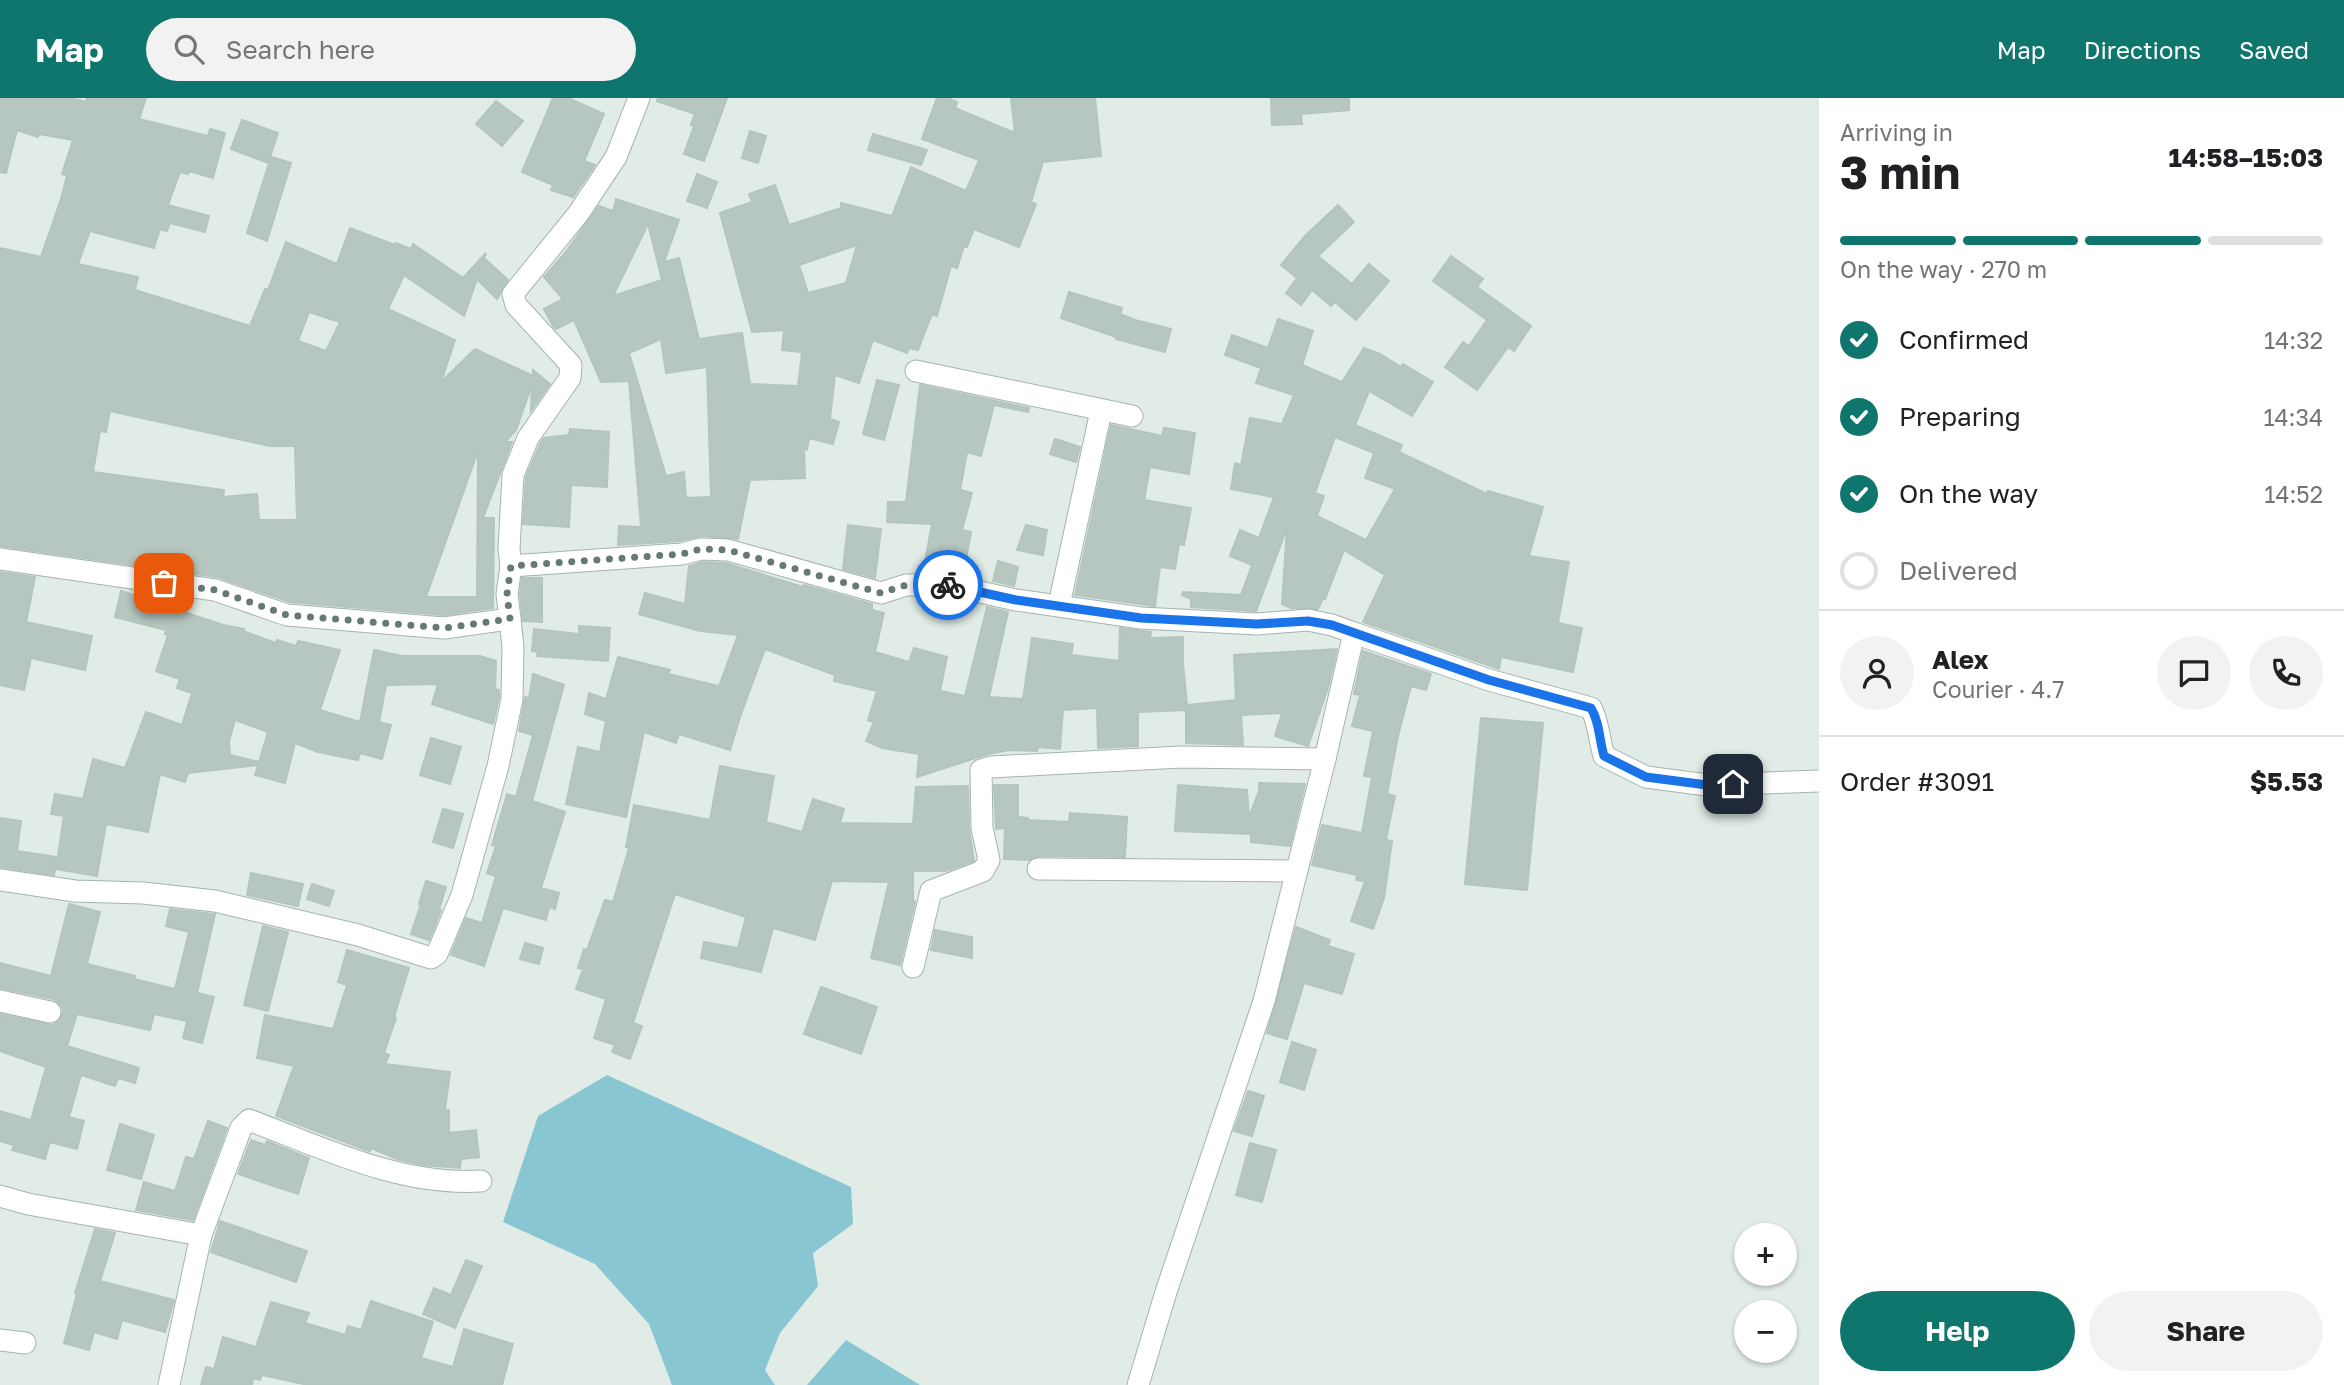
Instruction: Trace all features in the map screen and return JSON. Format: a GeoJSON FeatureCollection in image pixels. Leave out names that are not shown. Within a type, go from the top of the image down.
{"type":"FeatureCollection","features":[{"type":"Feature","properties":{"kind":"street"},"geometry":{"type":"LineString","coordinates":[[0,880],[75,891],[144,893],[215,901],[346,932],[431,958],[437,954],[462,895],[498,766],[512,699],[513,647],[507,594],[511,566],[509,549],[513,475],[528,438],[570,378],[571,365],[516,305],[513,293],[578,214],[616,157],[639,98]]}},
{"type":"Feature","properties":{"kind":"street"},"geometry":{"type":"LineString","coordinates":[[916,371],[1132,416]]}},
{"type":"Feature","properties":{"kind":"street"},"geometry":{"type":"LineString","coordinates":[[1059,606],[1101,411]]}},
{"type":"Feature","properties":{"kind":"street"},"geometry":{"type":"LineString","coordinates":[[511,566],[682,554],[701,549],[728,550],[881,593],[906,585],[949,584],[1016,600],[1141,618],[1257,624],[1308,621],[1332,625],[1489,680],[1591,708],[1598,720],[1599,739],[1604,756],[1646,777],[1707,785],[1819,781]]}},
{"type":"Feature","properties":{"kind":"street"},"geometry":{"type":"LineString","coordinates":[[0,559],[215,590],[287,615],[444,628],[510,619]]}},
{"type":"Feature","properties":{"kind":"street"},"geometry":{"type":"LineString","coordinates":[[1139,1385],[1166,1292],[1264,1001],[1354,633]]}},
{"type":"Feature","properties":{"kind":"street"},"geometry":{"type":"LineString","coordinates":[[913,967],[930,891],[983,871],[989,860],[982,828],[981,770],[991,766],[1115,759],[1325,759]]}},
{"type":"Feature","properties":{"kind":"street"},"geometry":{"type":"LineString","coordinates":[[1038,869],[1297,871]]}},
{"type":"Feature","properties":{"kind":"street"},"geometry":{"type":"LineString","coordinates":[[0,1001],[50,1012]]}},
{"type":"Feature","properties":{"kind":"street"},"geometry":{"type":"LineString","coordinates":[[169,1385],[201,1236],[241,1128],[249,1120],[390,1172],[424,1178],[481,1181]]}},
{"type":"Feature","properties":{"kind":"street"},"geometry":{"type":"LineString","coordinates":[[0,1196],[28,1205],[201,1236]]}},
{"type":"Feature","properties":{"kind":"street"},"geometry":{"type":"LineString","coordinates":[[0,1340],[25,1343]]}},
{"type":"Feature","properties":{"kind":"water"},"geometry":{"type":"Polygon","coordinates":[[[607,1075],[851,1187],[853,1224],[813,1253],[818,1286],[780,1333],[765,1370],[775,1385],[672,1385],[649,1324],[595,1264],[503,1222],[538,1116],[607,1075]]]}},
{"type":"Feature","properties":{"kind":"water"},"geometry":{"type":"Polygon","coordinates":[[[846,1340],[920,1385],[807,1385],[846,1340]]]}},
{"type":"Feature","properties":{"kind":"building"},"geometry":{"type":"Polygon","coordinates":[[[0,98],[71,98],[86,102],[87,98],[146,98],[139,119],[208,136],[210,129],[225,133],[213,178],[189,171],[188,174],[180,172],[168,205],[209,216],[205,232],[170,223],[167,231],[160,229],[154,248],[90,231],[78,264],[138,277],[135,290],[250,326],[265,289],[268,290],[286,242],[337,264],[350,228],[395,245],[396,243],[411,249],[413,244],[463,278],[486,253],[484,258],[508,280],[497,299],[477,279],[464,316],[404,275],[388,309],[455,340],[441,382],[475,349],[533,376],[533,370],[550,384],[531,411],[532,385],[516,430],[505,442],[512,442],[483,518],[494,518],[493,608],[444,615],[290,602],[217,577],[0,546],[0,248],[41,257],[61,199],[67,176],[62,174],[73,140],[39,134],[38,137],[17,130],[6,173],[0,172],[0,98]],[[309,312],[298,341],[326,351],[340,322],[309,312]],[[110,411],[106,432],[100,431],[93,472],[224,490],[223,497],[257,494],[259,520],[297,520],[295,446],[270,446],[110,411]],[[478,451],[426,597],[477,597],[478,451]]]}},
{"type":"Feature","properties":{"kind":"building"},"geometry":{"type":"Polygon","coordinates":[[[553,98],[568,98],[604,114],[584,161],[595,165],[573,197],[551,190],[553,185],[522,172],[553,98]]]}},
{"type":"Feature","properties":{"kind":"building"},"geometry":{"type":"Polygon","coordinates":[[[658,98],[727,98],[704,161],[684,154],[694,126],[691,125],[695,114],[657,101],[658,98]]]}},
{"type":"Feature","properties":{"kind":"building"},"geometry":{"type":"Polygon","coordinates":[[[937,98],[957,102],[955,108],[1015,133],[1011,98],[1095,98],[1101,156],[1043,162],[1031,202],[1036,204],[1019,247],[974,229],[967,247],[964,246],[957,268],[951,266],[937,316],[932,314],[918,350],[909,348],[907,353],[873,340],[859,383],[835,375],[830,419],[839,422],[833,444],[809,438],[807,450],[804,449],[805,478],[750,480],[738,539],[701,536],[680,541],[618,545],[619,526],[641,527],[629,381],[601,382],[574,320],[556,329],[553,326],[544,309],[563,299],[544,277],[599,206],[613,211],[616,199],[679,220],[664,262],[679,258],[699,339],[742,333],[750,384],[798,386],[802,352],[782,350],[784,330],[752,332],[720,213],[752,202],[749,194],[775,185],[789,225],[841,208],[841,203],[892,216],[911,167],[966,191],[979,160],[922,139],[937,98]],[[648,224],[613,296],[662,280],[648,224]],[[857,245],[799,265],[808,293],[846,283],[857,245]],[[661,339],[629,353],[666,476],[684,472],[686,498],[711,497],[707,367],[666,373],[661,339]]]}},
{"type":"Feature","properties":{"kind":"building"},"geometry":{"type":"Polygon","coordinates":[[[1271,98],[1349,98],[1349,110],[1301,114],[1302,124],[1272,125],[1271,98]]]}},
{"type":"Feature","properties":{"kind":"building"},"geometry":{"type":"Polygon","coordinates":[[[496,101],[523,121],[502,146],[476,124],[496,101]]]}},
{"type":"Feature","properties":{"kind":"building"},"geometry":{"type":"Polygon","coordinates":[[[242,120],[278,133],[268,163],[231,149],[242,120]]]}},
{"type":"Feature","properties":{"kind":"building"},"geometry":{"type":"Polygon","coordinates":[[[750,131],[766,136],[758,163],[742,158],[750,131]]]}},
{"type":"Feature","properties":{"kind":"building"},"geometry":{"type":"Polygon","coordinates":[[[873,134],[927,150],[921,165],[868,150],[873,134]]]}},
{"type":"Feature","properties":{"kind":"building"},"geometry":{"type":"Polygon","coordinates":[[[271,157],[291,163],[267,241],[247,233],[271,157]]]}},
{"type":"Feature","properties":{"kind":"building"},"geometry":{"type":"Polygon","coordinates":[[[697,174],[717,182],[707,208],[687,201],[697,174]]]}},
{"type":"Feature","properties":{"kind":"building"},"geometry":{"type":"Polygon","coordinates":[[[1338,205],[1354,222],[1318,256],[1352,284],[1369,264],[1389,281],[1356,320],[1335,302],[1331,306],[1312,290],[1301,305],[1286,293],[1297,278],[1281,265],[1305,236],[1338,205]]]}},
{"type":"Feature","properties":{"kind":"building"},"geometry":{"type":"Polygon","coordinates":[[[1451,256],[1483,279],[1477,287],[1531,326],[1514,351],[1508,347],[1477,390],[1445,367],[1463,342],[1469,346],[1487,320],[1433,281],[1451,256]]]}},
{"type":"Feature","properties":{"kind":"building"},"geometry":{"type":"Polygon","coordinates":[[[1069,292],[1122,308],[1120,314],[1135,320],[1171,329],[1165,352],[1116,339],[1061,318],[1069,292]]]}},
{"type":"Feature","properties":{"kind":"building"},"geometry":{"type":"Polygon","coordinates":[[[1278,319],[1313,331],[1302,365],[1342,382],[1364,348],[1401,367],[1403,364],[1433,382],[1412,416],[1369,391],[1355,425],[1402,445],[1399,452],[1487,494],[1488,491],[1543,507],[1529,556],[1569,562],[1558,623],[1582,628],[1573,672],[1501,657],[1499,669],[1363,622],[1385,575],[1344,550],[1325,599],[1323,598],[1318,609],[1291,608],[1282,604],[1287,528],[1256,611],[1191,607],[1191,599],[1182,595],[1183,592],[1241,595],[1252,565],[1230,556],[1240,530],[1259,538],[1274,497],[1231,489],[1235,463],[1241,465],[1250,418],[1282,424],[1294,395],[1256,383],[1261,368],[1225,355],[1232,335],[1268,348],[1278,319]],[[1335,437],[1315,493],[1324,496],[1317,516],[1366,540],[1395,489],[1365,478],[1374,453],[1335,437]]]}},
{"type":"Feature","properties":{"kind":"building"},"geometry":{"type":"Polygon","coordinates":[[[877,380],[899,385],[884,440],[863,434],[877,380]]]}},
{"type":"Feature","properties":{"kind":"building"},"geometry":{"type":"Polygon","coordinates":[[[920,385],[1029,408],[1028,412],[994,405],[981,456],[967,452],[960,490],[972,493],[962,530],[971,532],[963,575],[923,572],[932,524],[887,522],[888,502],[906,502],[920,385]]]}},
{"type":"Feature","properties":{"kind":"building"},"geometry":{"type":"Polygon","coordinates":[[[1111,425],[1162,436],[1164,428],[1195,433],[1189,474],[1150,467],[1144,500],[1191,508],[1184,545],[1179,544],[1175,569],[1160,567],[1155,606],[1075,595],[1111,425]]]}},
{"type":"Feature","properties":{"kind":"building"},"geometry":{"type":"Polygon","coordinates":[[[570,429],[609,432],[607,487],[571,485],[569,527],[523,524],[526,477],[540,444],[544,438],[569,435],[570,429]]]}},
{"type":"Feature","properties":{"kind":"building"},"geometry":{"type":"Polygon","coordinates":[[[1055,439],[1080,447],[1076,462],[1050,454],[1055,439]]]}},
{"type":"Feature","properties":{"kind":"building"},"geometry":{"type":"Polygon","coordinates":[[[848,525],[881,529],[875,578],[843,569],[848,525]]]}},
{"type":"Feature","properties":{"kind":"building"},"geometry":{"type":"Polygon","coordinates":[[[1026,525],[1047,530],[1043,555],[1017,550],[1026,525]]]}},
{"type":"Feature","properties":{"kind":"building"},"geometry":{"type":"Polygon","coordinates":[[[998,561],[1018,567],[1014,586],[993,581],[998,561]]]}},
{"type":"Feature","properties":{"kind":"building"},"geometry":{"type":"Polygon","coordinates":[[[702,562],[726,563],[803,587],[804,585],[872,604],[872,610],[884,613],[875,652],[909,662],[914,648],[947,657],[940,691],[965,696],[987,607],[1008,612],[989,697],[1023,699],[1032,638],[1073,644],[1071,655],[1119,661],[1120,628],[1151,632],[1150,638],[1183,637],[1187,705],[1236,700],[1234,655],[1337,649],[1328,688],[1308,746],[1275,736],[1282,713],[1241,715],[1243,745],[1186,743],[1186,710],[1138,712],[1138,746],[1098,748],[1097,708],[1063,710],[1060,749],[1038,747],[1037,751],[1009,750],[988,754],[917,777],[919,754],[882,748],[866,741],[874,722],[868,720],[877,691],[834,681],[835,675],[765,649],[730,750],[679,734],[676,743],[644,732],[626,817],[566,804],[578,747],[600,752],[606,721],[585,714],[589,693],[606,699],[618,657],[670,670],[668,674],[719,686],[738,635],[700,631],[639,614],[645,593],[685,604],[689,566],[702,562]]]}},
{"type":"Feature","properties":{"kind":"building"},"geometry":{"type":"Polygon","coordinates":[[[0,572],[35,577],[26,622],[92,636],[85,670],[31,658],[24,690],[0,685],[0,572]]]}},
{"type":"Feature","properties":{"kind":"building"},"geometry":{"type":"Polygon","coordinates":[[[522,578],[542,578],[542,622],[523,621],[520,594],[522,578]]]}},
{"type":"Feature","properties":{"kind":"building"},"geometry":{"type":"Polygon","coordinates":[[[121,591],[223,625],[244,629],[243,631],[276,643],[277,640],[296,646],[298,641],[340,650],[320,710],[360,722],[374,650],[402,656],[480,656],[496,661],[495,689],[499,690],[499,698],[493,724],[432,704],[438,684],[386,685],[379,722],[391,725],[382,759],[360,753],[358,760],[318,752],[295,743],[285,783],[255,775],[258,765],[188,773],[185,782],[160,774],[148,832],[106,824],[97,876],[56,869],[64,816],[51,814],[55,794],[83,799],[93,759],[125,768],[146,712],[182,725],[192,693],[177,688],[180,679],[156,671],[168,635],[165,634],[166,630],[115,617],[121,591]],[[235,720],[229,741],[230,755],[259,762],[268,732],[235,720]]]}},
{"type":"Feature","properties":{"kind":"building"},"geometry":{"type":"Polygon","coordinates":[[[579,626],[610,628],[608,661],[537,656],[538,652],[532,651],[534,629],[579,634],[579,626]]]}},
{"type":"Feature","properties":{"kind":"building"},"geometry":{"type":"Polygon","coordinates":[[[1363,651],[1431,674],[1426,690],[1411,686],[1398,736],[1387,794],[1395,796],[1386,840],[1392,841],[1384,898],[1373,929],[1351,921],[1365,881],[1356,880],[1357,875],[1312,865],[1322,825],[1362,833],[1372,777],[1364,776],[1373,731],[1352,726],[1360,695],[1354,694],[1363,651]]]}},
{"type":"Feature","properties":{"kind":"building"},"geometry":{"type":"Polygon","coordinates":[[[533,674],[564,685],[532,801],[565,812],[541,888],[559,893],[555,909],[549,907],[546,920],[503,908],[484,966],[451,955],[466,918],[482,923],[496,876],[487,873],[496,846],[492,845],[507,794],[516,797],[533,735],[519,731],[525,697],[529,698],[533,674]]]}},
{"type":"Feature","properties":{"kind":"building"},"geometry":{"type":"Polygon","coordinates":[[[1481,718],[1543,723],[1527,890],[1465,884],[1481,718]]]}},
{"type":"Feature","properties":{"kind":"building"},"geometry":{"type":"Polygon","coordinates":[[[431,738],[461,747],[450,784],[420,775],[431,738]]]}},
{"type":"Feature","properties":{"kind":"building"},"geometry":{"type":"Polygon","coordinates":[[[720,766],[774,776],[766,822],[802,832],[813,799],[844,809],[840,823],[913,824],[916,787],[968,786],[969,828],[974,861],[946,871],[913,871],[915,902],[900,965],[871,958],[889,882],[832,881],[815,940],[773,928],[761,972],[701,958],[704,942],[738,948],[746,917],[675,894],[633,1023],[642,1026],[630,1059],[612,1052],[615,1045],[594,1038],[606,999],[576,989],[583,969],[578,968],[605,900],[613,902],[629,848],[626,847],[634,805],[710,820],[720,766]]]}},
{"type":"Feature","properties":{"kind":"building"},"geometry":{"type":"Polygon","coordinates":[[[1259,783],[1305,784],[1290,846],[1251,842],[1251,834],[1175,831],[1178,785],[1247,790],[1249,817],[1259,791],[1259,783]]]}},
{"type":"Feature","properties":{"kind":"building"},"geometry":{"type":"Polygon","coordinates":[[[994,785],[1018,785],[1018,817],[1028,820],[1069,822],[1070,813],[1127,817],[1125,857],[1038,856],[1029,860],[1004,859],[1005,828],[996,829],[994,785]]]}},
{"type":"Feature","properties":{"kind":"building"},"geometry":{"type":"Polygon","coordinates":[[[443,809],[463,814],[453,848],[433,842],[443,809]]]}},
{"type":"Feature","properties":{"kind":"building"},"geometry":{"type":"Polygon","coordinates":[[[0,818],[21,821],[17,851],[57,857],[54,875],[0,867],[0,818]]]}},
{"type":"Feature","properties":{"kind":"building"},"geometry":{"type":"Polygon","coordinates":[[[251,873],[303,884],[298,906],[247,895],[251,873]]]}},
{"type":"Feature","properties":{"kind":"building"},"geometry":{"type":"Polygon","coordinates":[[[426,881],[446,887],[441,910],[429,940],[411,934],[426,881]]]}},
{"type":"Feature","properties":{"kind":"building"},"geometry":{"type":"Polygon","coordinates":[[[312,884],[334,891],[329,906],[307,899],[312,884]]]}},
{"type":"Feature","properties":{"kind":"building"},"geometry":{"type":"Polygon","coordinates":[[[69,904],[100,912],[87,964],[175,989],[189,932],[166,926],[170,909],[215,914],[197,993],[214,997],[202,1043],[183,1038],[187,1021],[154,1014],[150,1030],[77,1014],[67,1046],[139,1068],[135,1083],[118,1078],[115,1086],[81,1075],[69,1117],[84,1121],[77,1149],[50,1142],[45,1159],[12,1150],[14,1145],[0,1141],[0,1111],[31,1120],[46,1067],[0,1051],[0,1014],[53,1025],[60,1020],[63,1009],[53,999],[0,988],[0,963],[51,976],[69,904]]]}},
{"type":"Feature","properties":{"kind":"building"},"geometry":{"type":"Polygon","coordinates":[[[263,926],[288,932],[268,1011],[244,1005],[263,926]]]}},
{"type":"Feature","properties":{"kind":"building"},"geometry":{"type":"Polygon","coordinates":[[[1296,927],[1330,940],[1328,946],[1354,954],[1342,994],[1304,983],[1287,1039],[1267,1033],[1296,927]]]}},
{"type":"Feature","properties":{"kind":"building"},"geometry":{"type":"Polygon","coordinates":[[[935,930],[972,937],[972,958],[931,950],[935,930]]]}},
{"type":"Feature","properties":{"kind":"building"},"geometry":{"type":"Polygon","coordinates":[[[525,943],[543,948],[539,964],[520,959],[525,943]]]}},
{"type":"Feature","properties":{"kind":"building"},"geometry":{"type":"Polygon","coordinates":[[[347,950],[409,968],[384,1053],[389,1055],[385,1064],[450,1072],[445,1110],[449,1110],[449,1133],[476,1130],[479,1157],[461,1159],[460,1168],[423,1165],[397,1159],[276,1116],[294,1066],[257,1058],[265,1015],[333,1029],[347,985],[338,982],[347,950]]]}},
{"type":"Feature","properties":{"kind":"building"},"geometry":{"type":"Polygon","coordinates":[[[821,987],[877,1007],[861,1054],[804,1034],[821,987]]]}},
{"type":"Feature","properties":{"kind":"building"},"geometry":{"type":"Polygon","coordinates":[[[1292,1042],[1316,1050],[1304,1090],[1280,1082],[1292,1042]]]}},
{"type":"Feature","properties":{"kind":"building"},"geometry":{"type":"Polygon","coordinates":[[[1248,1091],[1264,1096],[1252,1136],[1234,1131],[1248,1091]]]}},
{"type":"Feature","properties":{"kind":"building"},"geometry":{"type":"Polygon","coordinates":[[[208,1121],[227,1128],[193,1220],[136,1210],[144,1182],[175,1191],[186,1157],[194,1159],[208,1121]]]}},
{"type":"Feature","properties":{"kind":"building"},"geometry":{"type":"Polygon","coordinates":[[[120,1124],[154,1135],[141,1179],[107,1170],[120,1124]]]}},
{"type":"Feature","properties":{"kind":"building"},"geometry":{"type":"Polygon","coordinates":[[[251,1140],[265,1145],[267,1141],[309,1158],[298,1194],[238,1174],[251,1140]]]}},
{"type":"Feature","properties":{"kind":"building"},"geometry":{"type":"Polygon","coordinates":[[[1250,1143],[1276,1150],[1262,1202],[1236,1195],[1250,1143]]]}},
{"type":"Feature","properties":{"kind":"building"},"geometry":{"type":"Polygon","coordinates":[[[220,1221],[307,1251],[296,1282],[211,1252],[220,1221]]]}},
{"type":"Feature","properties":{"kind":"building"},"geometry":{"type":"Polygon","coordinates":[[[95,1229],[115,1233],[100,1281],[174,1300],[165,1332],[122,1320],[117,1339],[94,1332],[89,1350],[64,1343],[77,1294],[75,1293],[95,1229]]]}},
{"type":"Feature","properties":{"kind":"building"},"geometry":{"type":"Polygon","coordinates":[[[466,1260],[482,1266],[455,1328],[423,1314],[434,1288],[451,1295],[466,1260]]]}},
{"type":"Feature","properties":{"kind":"building"},"geometry":{"type":"Polygon","coordinates":[[[371,1301],[433,1322],[421,1358],[453,1367],[464,1329],[513,1344],[502,1385],[308,1385],[262,1375],[260,1380],[247,1376],[253,1379],[252,1385],[201,1385],[206,1367],[214,1369],[223,1337],[256,1347],[271,1302],[309,1313],[305,1323],[345,1335],[348,1326],[361,1330],[371,1301]]]}},
{"type":"Feature","properties":{"kind":"way so far"},"geometry":{"type":"LineString","coordinates":[[164,583],[215,590],[287,615],[444,628],[510,619],[507,594],[511,566],[682,554],[701,549],[728,550],[881,593],[906,585],[948,585]]}},
{"type":"Feature","properties":{"kind":"route"},"geometry":{"type":"LineString","coordinates":[[948,585],[1016,600],[1141,618],[1257,624],[1308,621],[1332,625],[1489,680],[1591,708],[1598,720],[1599,739],[1604,756],[1646,777],[1707,785],[1733,784]]}}]}
